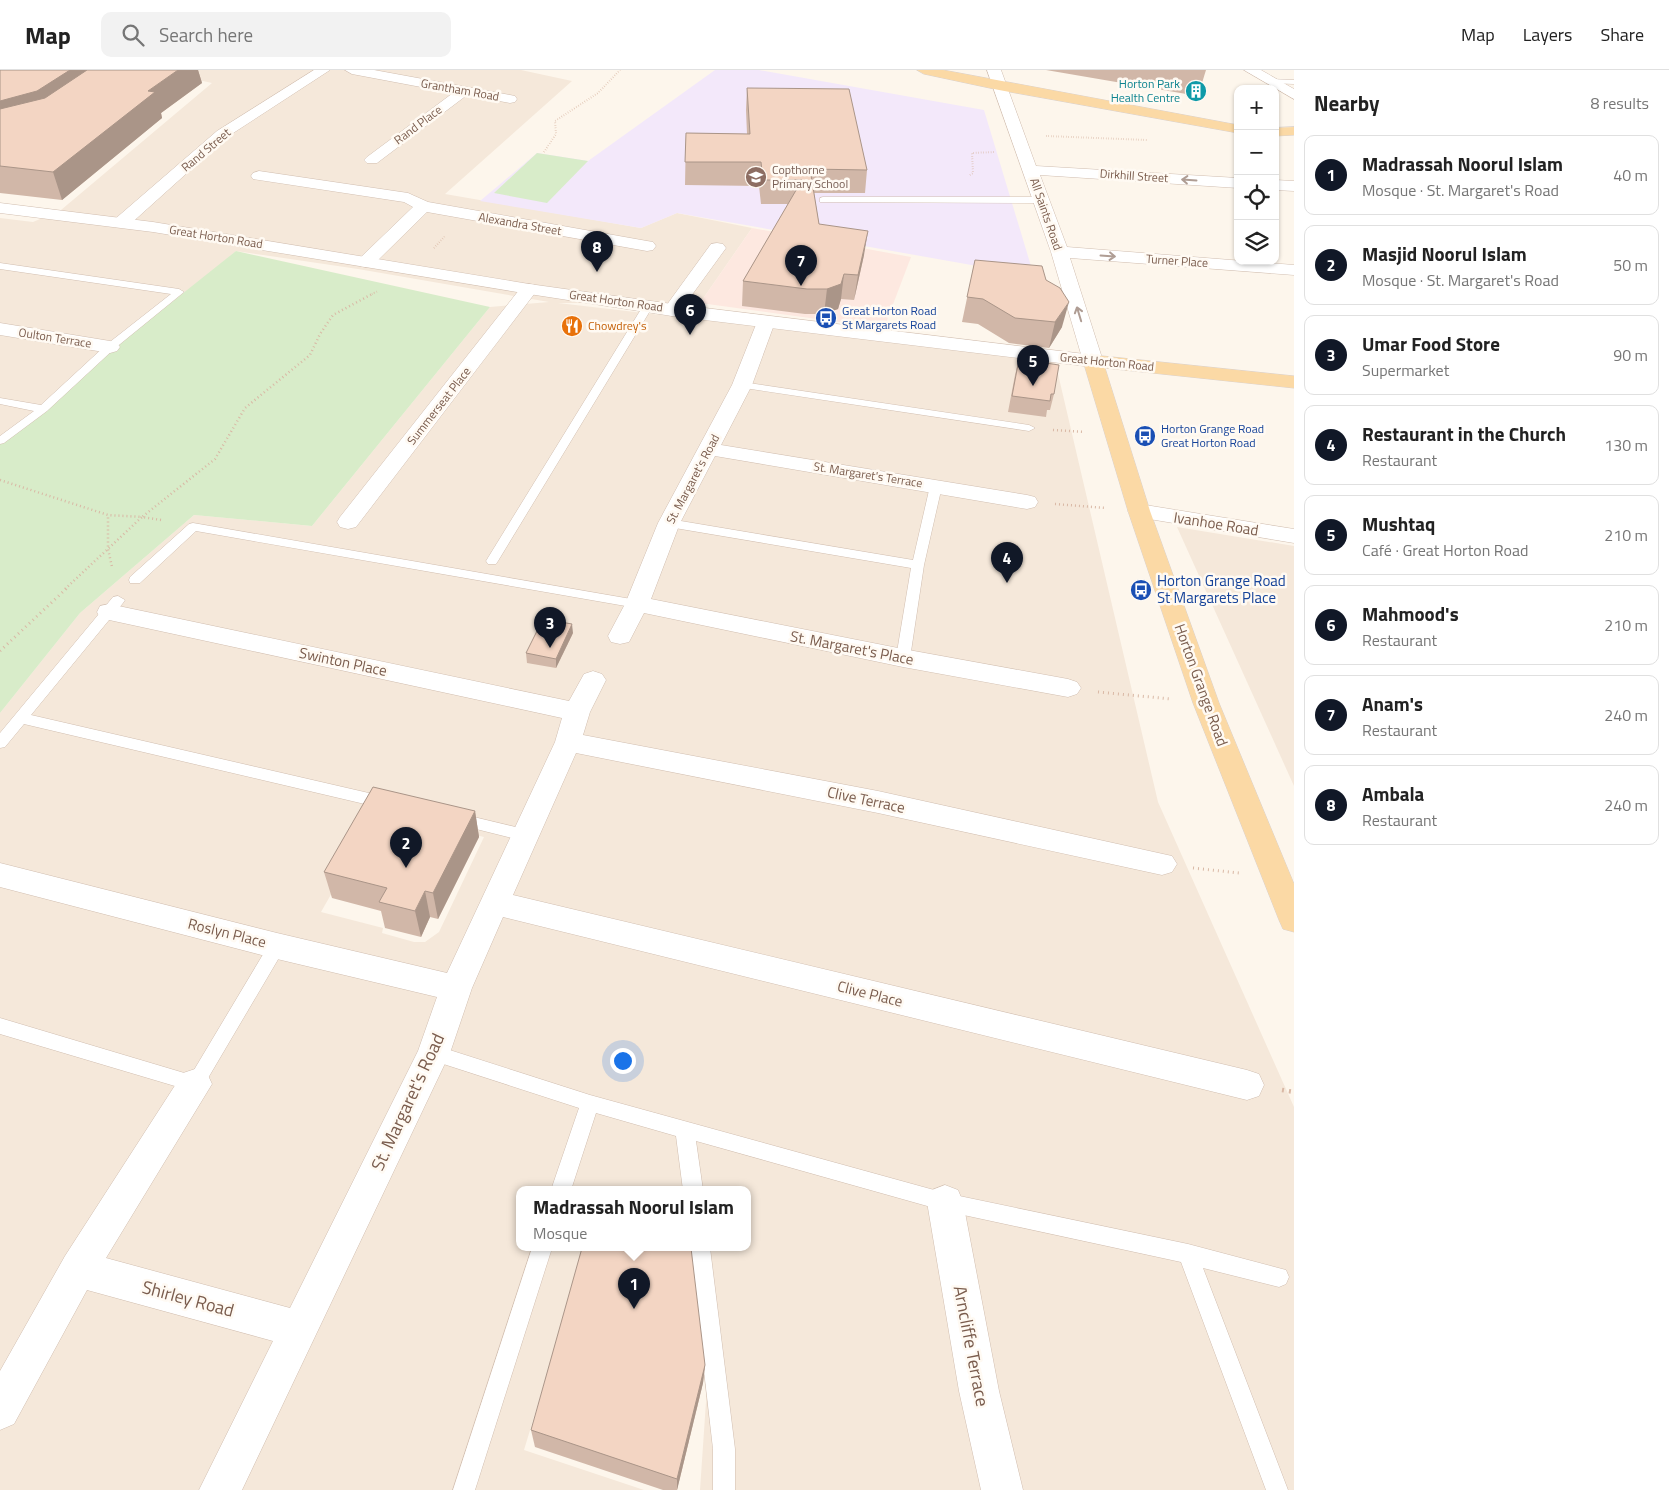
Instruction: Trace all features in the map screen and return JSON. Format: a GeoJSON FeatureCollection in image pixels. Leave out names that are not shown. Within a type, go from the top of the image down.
{"type":"FeatureCollection","features":[{"type":"Feature","properties":{"kind":"main road"},"geometry":{"type":"LineString","coordinates":[[924,70],[999,86],[1234,128]]}},
{"type":"Feature","properties":{"kind":"main road"},"geometry":{"type":"LineString","coordinates":[[1279,132],[1294,131]]}},
{"type":"Feature","properties":{"kind":"main road","name":"Great Horton Road"},"geometry":{"type":"LineString","coordinates":[[1093,361],[1294,382]]}},
{"type":"Feature","properties":{"kind":"main road","name":"Horton Grange Road"},"geometry":{"type":"LineString","coordinates":[[1093,361],[1139,511],[1206,703],[1294,920]]}},
{"type":"Feature","properties":{"kind":"street","name":"Rand Street"},"geometry":{"type":"LineString","coordinates":[[121,223],[222,134],[323,70]]}},
{"type":"Feature","properties":{"kind":"street","name":"Grantham Road"},"geometry":{"type":"LineString","coordinates":[[352,70],[510,99]]}},
{"type":"Feature","properties":{"kind":"street","name":"All Saints Road"},"geometry":{"type":"LineString","coordinates":[[994,70],[1060,252],[1093,361]]}},
{"type":"Feature","properties":{"kind":"street"},"geometry":{"type":"LineString","coordinates":[[1251,70],[1294,95]]}},
{"type":"Feature","properties":{"kind":"street","name":"Rand Place"},"geometry":{"type":"LineString","coordinates":[[372,160],[464,91]]}},
{"type":"Feature","properties":{"kind":"street","name":"Dirkhill Street"},"geometry":{"type":"LineString","coordinates":[[1031,170],[1234,183]]}},
{"type":"Feature","properties":{"kind":"street","name":"Alexandra Street"},"geometry":{"type":"LineString","coordinates":[[259,176],[408,198],[423,206],[647,246]]}},
{"type":"Feature","properties":{"kind":"street"},"geometry":{"type":"LineString","coordinates":[[1279,185],[1294,186]]}},
{"type":"Feature","properties":{"kind":"street"},"geometry":{"type":"LineString","coordinates":[[366,262],[423,206]]}},
{"type":"Feature","properties":{"kind":"street","name":"Great Horton Road"},"geometry":{"type":"LineString","coordinates":[[0,208],[121,223],[529,289],[672,310],[1093,361]]}},
{"type":"Feature","properties":{"kind":"street"},"geometry":{"type":"LineString","coordinates":[[672,310],[717,248]]}},
{"type":"Feature","properties":{"kind":"street","name":"Turner Place"},"geometry":{"type":"LineString","coordinates":[[1060,252],[1294,270]]}},
{"type":"Feature","properties":{"kind":"street","name":"Summerseat Place"},"geometry":{"type":"LineString","coordinates":[[348,522],[529,289]]}},
{"type":"Feature","properties":{"kind":"street","name":"St. Margaret's Road"},"geometry":{"type":"LineString","coordinates":[[620,636],[637,604],[669,524],[742,384],[766,322]]}},
{"type":"Feature","properties":{"kind":"street","name":"Oulton Terrace"},"geometry":{"type":"LineString","coordinates":[[0,329],[110,347]]}},
{"type":"Feature","properties":{"kind":"street","name":"St. Margaret's Terrace"},"geometry":{"type":"LineString","coordinates":[[709,449],[1027,502]]}},
{"type":"Feature","properties":{"kind":"street","name":"Ivanhoe Road"},"geometry":{"type":"LineString","coordinates":[[1139,511],[1294,536]]}},
{"type":"Feature","properties":{"kind":"street","name":"St. Margaret's Place"},"geometry":{"type":"LineString","coordinates":[[637,604],[903,658],[1068,688]]}},
{"type":"Feature","properties":{"kind":"street","name":"Swinton Place"},"geometry":{"type":"LineString","coordinates":[[114,606],[573,727]]}},
{"type":"Feature","properties":{"kind":"street","name":"St. Margaret's Road"},"geometry":{"type":"LineString","coordinates":[[220,1490],[434,1052],[456,988],[573,727],[592,680]]}},
{"type":"Feature","properties":{"kind":"street","name":"Clive Terrace"},"geometry":{"type":"LineString","coordinates":[[573,727],[878,802],[1162,864]]}},
{"type":"Feature","properties":{"kind":"street","name":"Roslyn Place"},"geometry":{"type":"LineString","coordinates":[[0,875],[277,946],[456,988]]}},
{"type":"Feature","properties":{"kind":"street","name":"Clive Place"},"geometry":{"type":"LineString","coordinates":[[494,903],[1247,1086]]}},
{"type":"Feature","properties":{"kind":"street"},"geometry":{"type":"LineString","coordinates":[[0,1410],[78,1269],[195,1084]]}},
{"type":"Feature","properties":{"kind":"street","name":"Arncliffe Terrace"},"geometry":{"type":"LineString","coordinates":[[945,1202],[979,1391],[1002,1490]]}},
{"type":"Feature","properties":{"kind":"street","name":"Shirley Road"},"geometry":{"type":"LineString","coordinates":[[78,1269],[298,1329]]}},
{"type":"Feature","properties":{"kind":"lane"},"geometry":{"type":"LineString","coordinates":[[1270,81],[1294,82]]}},
{"type":"Feature","properties":{"kind":"lane"},"geometry":{"type":"LineString","coordinates":[[823,200],[1041,200]]}},
{"type":"Feature","properties":{"kind":"lane"},"geometry":{"type":"LineString","coordinates":[[0,266],[179,292],[110,347],[43,409],[0,442]]}},
{"type":"Feature","properties":{"kind":"lane"},"geometry":{"type":"LineString","coordinates":[[492,561],[648,306]]}},
{"type":"Feature","properties":{"kind":"lane"},"geometry":{"type":"LineString","coordinates":[[742,384],[1029,428]]}},
{"type":"Feature","properties":{"kind":"lane"},"geometry":{"type":"LineString","coordinates":[[0,401],[43,409]]}},
{"type":"Feature","properties":{"kind":"lane"},"geometry":{"type":"LineString","coordinates":[[903,658],[918,565],[936,486]]}},
{"type":"Feature","properties":{"kind":"lane"},"geometry":{"type":"LineString","coordinates":[[669,524],[918,565]]}},
{"type":"Feature","properties":{"kind":"lane"},"geometry":{"type":"LineString","coordinates":[[135,580],[193,527],[637,604]]}},
{"type":"Feature","properties":{"kind":"lane"},"geometry":{"type":"LineString","coordinates":[[0,743],[114,606]]}},
{"type":"Feature","properties":{"kind":"lane"},"geometry":{"type":"LineString","coordinates":[[20,718],[398,806]]}},
{"type":"Feature","properties":{"kind":"lane"},"geometry":{"type":"LineString","coordinates":[[447,817],[524,835]]}},
{"type":"Feature","properties":{"kind":"lane"},"geometry":{"type":"LineString","coordinates":[[0,1026],[195,1084],[277,946]]}},
{"type":"Feature","properties":{"kind":"lane"},"geometry":{"type":"LineString","coordinates":[[434,1052],[590,1103],[945,1202],[1188,1254],[1279,1277]]}},
{"type":"Feature","properties":{"kind":"lane"},"geometry":{"type":"LineString","coordinates":[[562,1186],[590,1103]]}},
{"type":"Feature","properties":{"kind":"lane"},"geometry":{"type":"LineString","coordinates":[[685,1130],[692,1186]]}},
{"type":"Feature","properties":{"kind":"lane"},"geometry":{"type":"LineString","coordinates":[[464,1490],[541,1251]]}},
{"type":"Feature","properties":{"kind":"lane"},"geometry":{"type":"LineString","coordinates":[[700,1251],[724,1449],[724,1490]]}},
{"type":"Feature","properties":{"kind":"lane"},"geometry":{"type":"LineString","coordinates":[[1188,1254],[1277,1490]]}},
{"type":"Feature","properties":{"kind":"path"},"geometry":{"type":"LineString","coordinates":[[544,152],[556,134],[555,121],[598,93],[620,70]]}},
{"type":"Feature","properties":{"kind":"path"},"geometry":{"type":"LineString","coordinates":[[1017,135],[1151,140]]}},
{"type":"Feature","properties":{"kind":"path"},"geometry":{"type":"LineString","coordinates":[[965,178],[973,174],[972,154],[1023,151]]}},
{"type":"Feature","properties":{"kind":"path"},"geometry":{"type":"LineString","coordinates":[[0,651],[142,517],[215,459],[245,408],[310,356],[320,334],[334,315],[374,294],[416,257],[425,258],[465,214]]}},
{"type":"Feature","properties":{"kind":"path"},"geometry":{"type":"LineString","coordinates":[[1029,428],[1115,435]]}},
{"type":"Feature","properties":{"kind":"path"},"geometry":{"type":"LineString","coordinates":[[0,480],[108,515],[142,517],[193,527]]}},
{"type":"Feature","properties":{"kind":"path"},"geometry":{"type":"LineString","coordinates":[[1027,502],[1139,511]]}},
{"type":"Feature","properties":{"kind":"path"},"geometry":{"type":"LineString","coordinates":[[108,515],[108,549],[114,606]]}},
{"type":"Feature","properties":{"kind":"path"},"geometry":{"type":"LineString","coordinates":[[1068,688],[1206,703]]}},
{"type":"Feature","properties":{"kind":"path"},"geometry":{"type":"LineString","coordinates":[[1162,864],[1277,878]]}},
{"type":"Feature","properties":{"kind":"shaded area"},"geometry":{"type":"Polygon","coordinates":[[[153,70],[521,70],[572,81],[445,194],[641,228],[677,213],[752,228],[700,303],[558,303],[1055,361],[1158,802],[1294,1107],[1294,1490],[700,1490],[707,1387],[691,1251],[751,1251],[751,1186],[516,1186],[516,1251],[584,1251],[524,1450],[644,1490],[0,1490],[0,713],[80,613],[194,515],[312,526],[490,307],[549,302],[358,269],[236,251],[0,453],[0,218],[33,222],[61,210],[212,83],[153,70]],[[378,812],[321,912],[383,928],[382,933],[414,942],[425,942],[439,932],[484,837],[378,812]]]}},
{"type":"Feature","properties":{"kind":"shaded area","name":"Copthorne Primary School"},"geometry":{"type":"Polygon","coordinates":[[[715,70],[759,70],[984,110],[1034,276],[677,213],[641,228],[480,201],[537,153],[588,161],[715,70]]]}},
{"type":"Feature","properties":{"kind":"shaded area"},"geometry":{"type":"Polygon","coordinates":[[[752,228],[911,257],[884,328],[700,303],[752,228]]]}},
{"type":"Feature","properties":{"kind":"shaded area"},"geometry":{"type":"Polygon","coordinates":[[[1177,527],[1294,546],[1294,786],[1177,527]]]}},
{"type":"Feature","properties":{"kind":"green space"},"geometry":{"type":"Polygon","coordinates":[[[537,153],[588,161],[547,203],[494,193],[537,153]]]}},
{"type":"Feature","properties":{"kind":"green space"},"geometry":{"type":"Polygon","coordinates":[[[236,251],[490,307],[312,526],[194,515],[80,613],[0,713],[0,439],[236,251]]]}},
{"type":"Feature","properties":{"kind":"building"},"geometry":{"type":"Polygon","coordinates":[[[0,70],[70,70],[37,91],[0,101],[0,70]]]}},
{"type":"Feature","properties":{"kind":"building"},"geometry":{"type":"Polygon","coordinates":[[[87,70],[178,70],[148,91],[155,92],[53,172],[0,166],[0,109],[45,98],[87,70]]]}},
{"type":"Feature","properties":{"kind":"building"},"geometry":{"type":"Polygon","coordinates":[[[747,88],[849,89],[867,170],[810,169],[819,224],[868,231],[858,275],[844,274],[841,284],[827,289],[807,289],[743,281],[802,180],[763,180],[761,162],[685,162],[686,133],[750,134],[747,88]]]}},
{"type":"Feature","properties":{"kind":"building"},"geometry":{"type":"Polygon","coordinates":[[[975,260],[1042,266],[1046,280],[1060,288],[1069,302],[1055,322],[1015,318],[983,299],[967,297],[975,260]]]}},
{"type":"Feature","properties":{"kind":"building"},"geometry":{"type":"Polygon","coordinates":[[[1019,359],[1059,365],[1054,394],[1051,394],[1050,401],[1012,396],[1019,359]]]}},
{"type":"Feature","properties":{"kind":"building"},"geometry":{"type":"Polygon","coordinates":[[[543,619],[572,624],[556,659],[526,653],[543,619]]]}},
{"type":"Feature","properties":{"kind":"building"},"geometry":{"type":"Polygon","coordinates":[[[373,787],[475,811],[433,893],[425,891],[415,911],[379,902],[387,888],[324,872],[373,787]]]}},
{"type":"Feature","properties":{"kind":"building"},"geometry":{"type":"Polygon","coordinates":[[[581,1251],[691,1251],[705,1365],[677,1479],[531,1430],[581,1251]]]}},
{"type":"Feature","properties":{"kind":"place","name":"Horton Park Health Centre"},"geometry":{"type":"Point","coordinates":[1196,91]}},
{"type":"Feature","properties":{"kind":"place","name":"Copthorne Primary School"},"geometry":{"type":"Point","coordinates":[756,177]}},
{"type":"Feature","properties":{"kind":"place","name":"Ambala"},"geometry":{"type":"Point","coordinates":[597,272]}},
{"type":"Feature","properties":{"kind":"place","name":"Anam's"},"geometry":{"type":"Point","coordinates":[801,286]}},
{"type":"Feature","properties":{"kind":"place","name":"Great Horton Road St Margarets Road"},"geometry":{"type":"Point","coordinates":[826,318]}},
{"type":"Feature","properties":{"kind":"place","name":"Chowdrey's"},"geometry":{"type":"Point","coordinates":[572,326]}},
{"type":"Feature","properties":{"kind":"place","name":"Mahmood's"},"geometry":{"type":"Point","coordinates":[690,335]}},
{"type":"Feature","properties":{"kind":"place","name":"Mushtaq"},"geometry":{"type":"Point","coordinates":[1033,386]}},
{"type":"Feature","properties":{"kind":"place","name":"Horton Grange Road Great Horton Road"},"geometry":{"type":"Point","coordinates":[1145,436]}},
{"type":"Feature","properties":{"kind":"place","name":"Restaurant in the Church"},"geometry":{"type":"Point","coordinates":[1007,583]}},
{"type":"Feature","properties":{"kind":"place","name":"Horton Grange Road St Margarets Place"},"geometry":{"type":"Point","coordinates":[1141,590]}},
{"type":"Feature","properties":{"kind":"place","name":"Umar Food Store"},"geometry":{"type":"Point","coordinates":[550,648]}},
{"type":"Feature","properties":{"kind":"place","name":"Masjid Noorul Islam"},"geometry":{"type":"Point","coordinates":[406,868]}},
{"type":"Feature","properties":{"kind":"place","name":"Madrassah Noorul Islam"},"geometry":{"type":"Point","coordinates":[634,1309]}}]}
